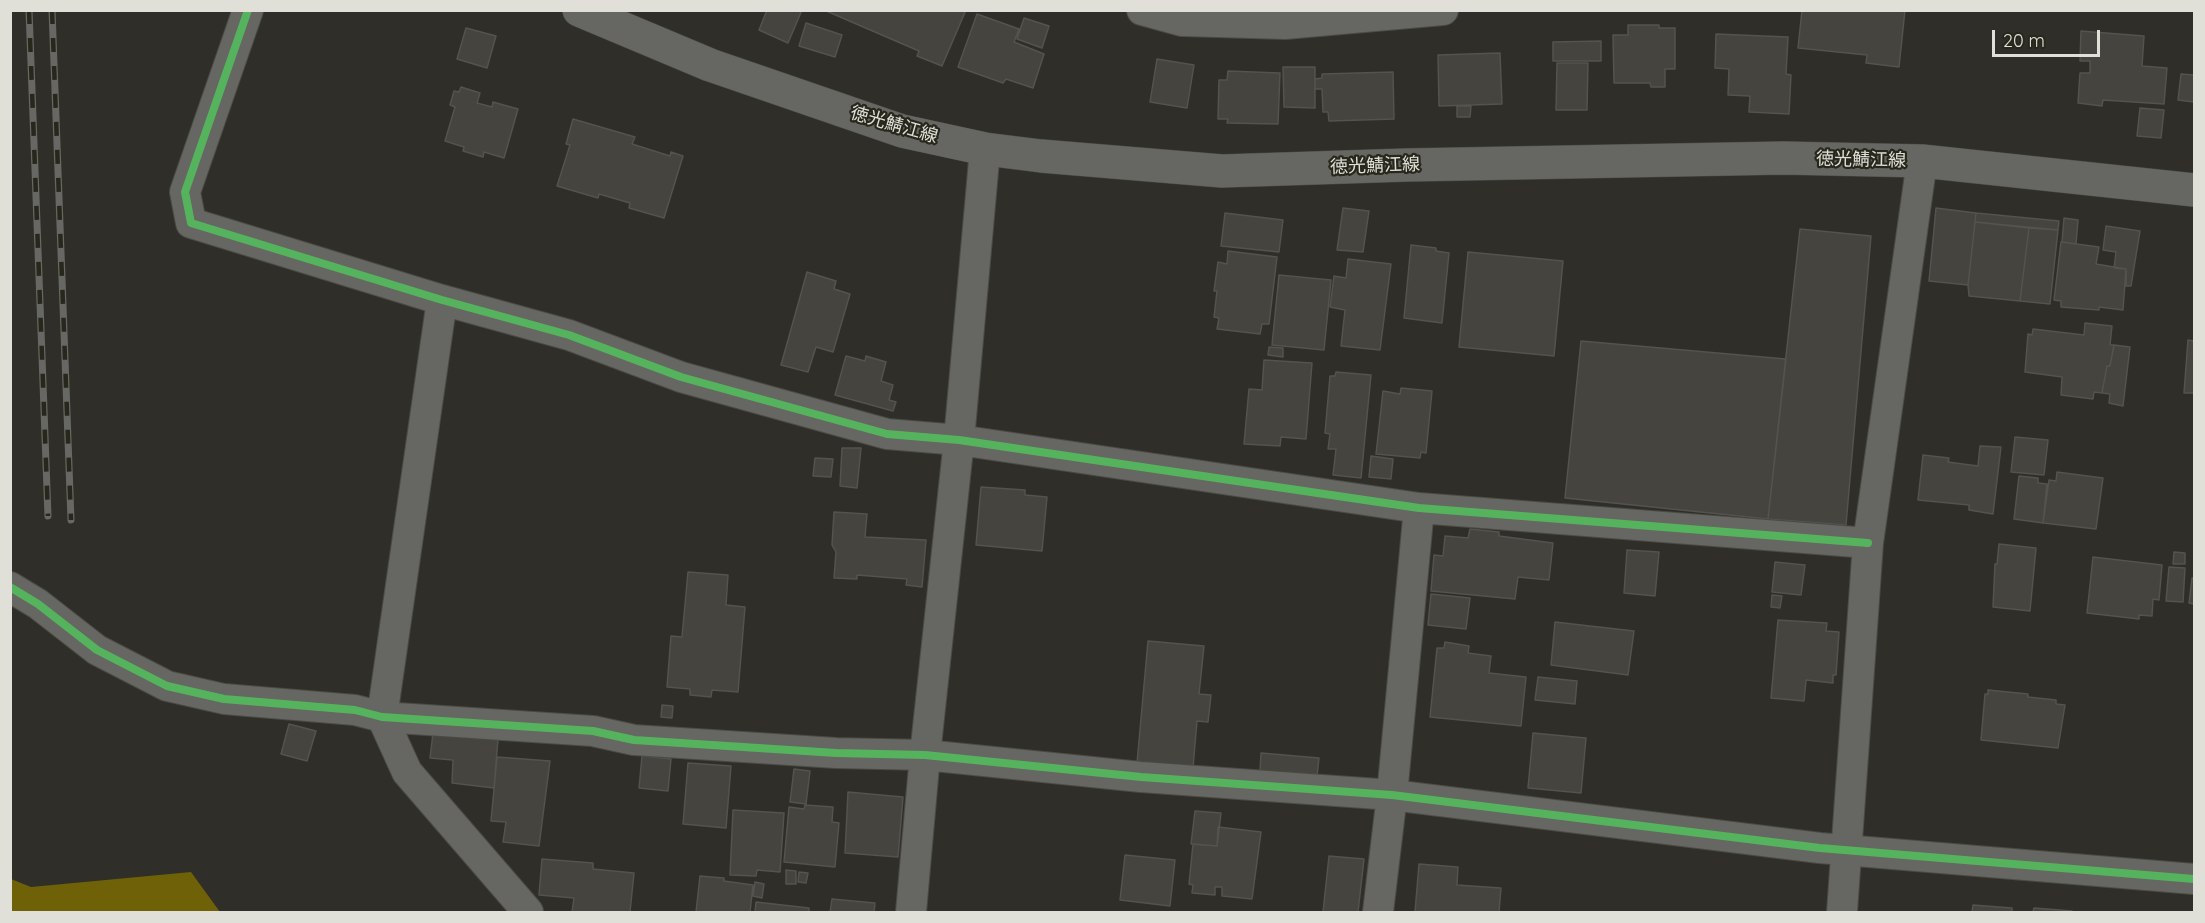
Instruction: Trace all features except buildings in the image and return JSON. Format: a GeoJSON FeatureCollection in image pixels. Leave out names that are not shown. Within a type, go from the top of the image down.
{"type":"FeatureCollection","features":[{"type":"Feature","properties":{"kind":"main road","name":"徳光鯖江線"},"geometry":{"type":"LineString","coordinates":[[579,10],[710,65],[902,131],[985,149],[1041,156],[1222,171],[1772,158],[1922,161],[2194,190]]}},
{"type":"Feature","properties":{"kind":"street"},"geometry":{"type":"LineString","coordinates":[[248,10],[185,192],[191,223],[442,300],[569,335],[681,377],[887,434],[959,440],[1419,508],[1868,543]]}},
{"type":"Feature","properties":{"kind":"street"},"geometry":{"type":"LineString","coordinates":[[1142,10],[1182,21],[1285,24],[1443,10]]}},
{"type":"Feature","properties":{"kind":"street"},"geometry":{"type":"LineString","coordinates":[[910,912],[959,440],[985,149]]}},
{"type":"Feature","properties":{"kind":"street"},"geometry":{"type":"LineString","coordinates":[[1842,912],[1868,543],[1922,161]]}},
{"type":"Feature","properties":{"kind":"street"},"geometry":{"type":"LineString","coordinates":[[442,300],[382,717],[407,772],[528,912]]}},
{"type":"Feature","properties":{"kind":"street"},"geometry":{"type":"LineString","coordinates":[[1378,912],[1392,795],[1419,508]]}},
{"type":"Feature","properties":{"kind":"street"},"geometry":{"type":"LineString","coordinates":[[10,587],[38,604],[98,650],[167,686],[224,699],[355,710],[382,717],[593,731],[634,740],[836,753],[925,755],[1141,777],[1392,795],[1820,848],[2194,879]]}},
{"type":"Feature","properties":{"kind":"shaded area"},"geometry":{"type":"Polygon","coordinates":[[[191,872],[220,912],[11,912],[11,879],[31,887],[191,872]]]}},
{"type":"Feature","properties":{"kind":"railway"},"geometry":{"type":"LineString","coordinates":[[29,10],[48,516]]}},
{"type":"Feature","properties":{"kind":"railway"},"geometry":{"type":"LineString","coordinates":[[52,10],[71,520]]}},
{"type":"Feature","properties":{"kind":"cycle path"},"geometry":{"type":"LineString","coordinates":[[248,10],[185,192],[191,223],[442,300],[569,335],[681,377],[887,434],[959,440],[1419,508],[1868,543]]}},
{"type":"Feature","properties":{"kind":"cycle path"},"geometry":{"type":"LineString","coordinates":[[10,587],[38,604],[97,650],[167,686],[224,699],[355,710],[382,717],[593,731],[634,740],[836,753],[925,755],[1141,777],[1392,795],[1820,848],[2194,879]]}}]}
